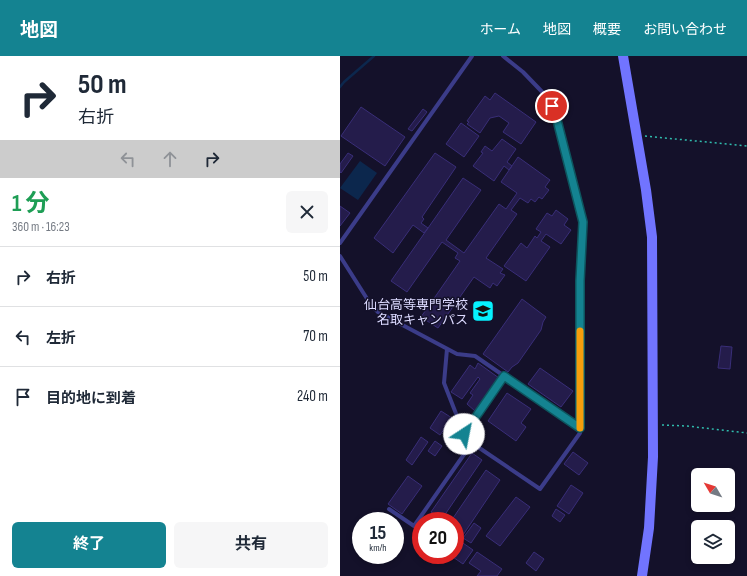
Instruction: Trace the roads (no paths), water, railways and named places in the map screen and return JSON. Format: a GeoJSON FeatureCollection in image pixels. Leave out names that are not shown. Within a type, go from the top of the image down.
{"type":"FeatureCollection","features":[{"type":"Feature","properties":{"kind":"street"},"geometry":{"type":"LineString","coordinates":[[623,56],[652,237],[654,425],[649,528],[642,576]]}},
{"type":"Feature","properties":{"kind":"lane"},"geometry":{"type":"LineString","coordinates":[[340,243],[472,56]]}},
{"type":"Feature","properties":{"kind":"lane"},"geometry":{"type":"LineString","coordinates":[[447,349],[444,383],[464,434],[472,443],[540,489],[580,433],[580,281],[583,222],[557,120],[548,98],[523,72],[503,56]]}},
{"type":"Feature","properties":{"kind":"lane"},"geometry":{"type":"LineString","coordinates":[[340,256],[371,305],[378,312],[457,354],[475,356],[580,428]]}},
{"type":"Feature","properties":{"kind":"lane"},"geometry":{"type":"LineString","coordinates":[[464,434],[504,376]]}},
{"type":"Feature","properties":{"kind":"lane"},"geometry":{"type":"LineString","coordinates":[[389,509],[414,526],[472,443]]}},
{"type":"Feature","properties":{"kind":"water"},"geometry":{"type":"Polygon","coordinates":[[[360,161],[377,173],[358,200],[340,188],[360,161]]]}},
{"type":"Feature","properties":{"kind":"waterway"},"geometry":{"type":"LineString","coordinates":[[340,87],[374,56]]}},
{"type":"Feature","properties":{"kind":"place","name":"仙台高等専門学校 名取キャンパス"},"geometry":{"type":"Point","coordinates":[483,311]}}]}
